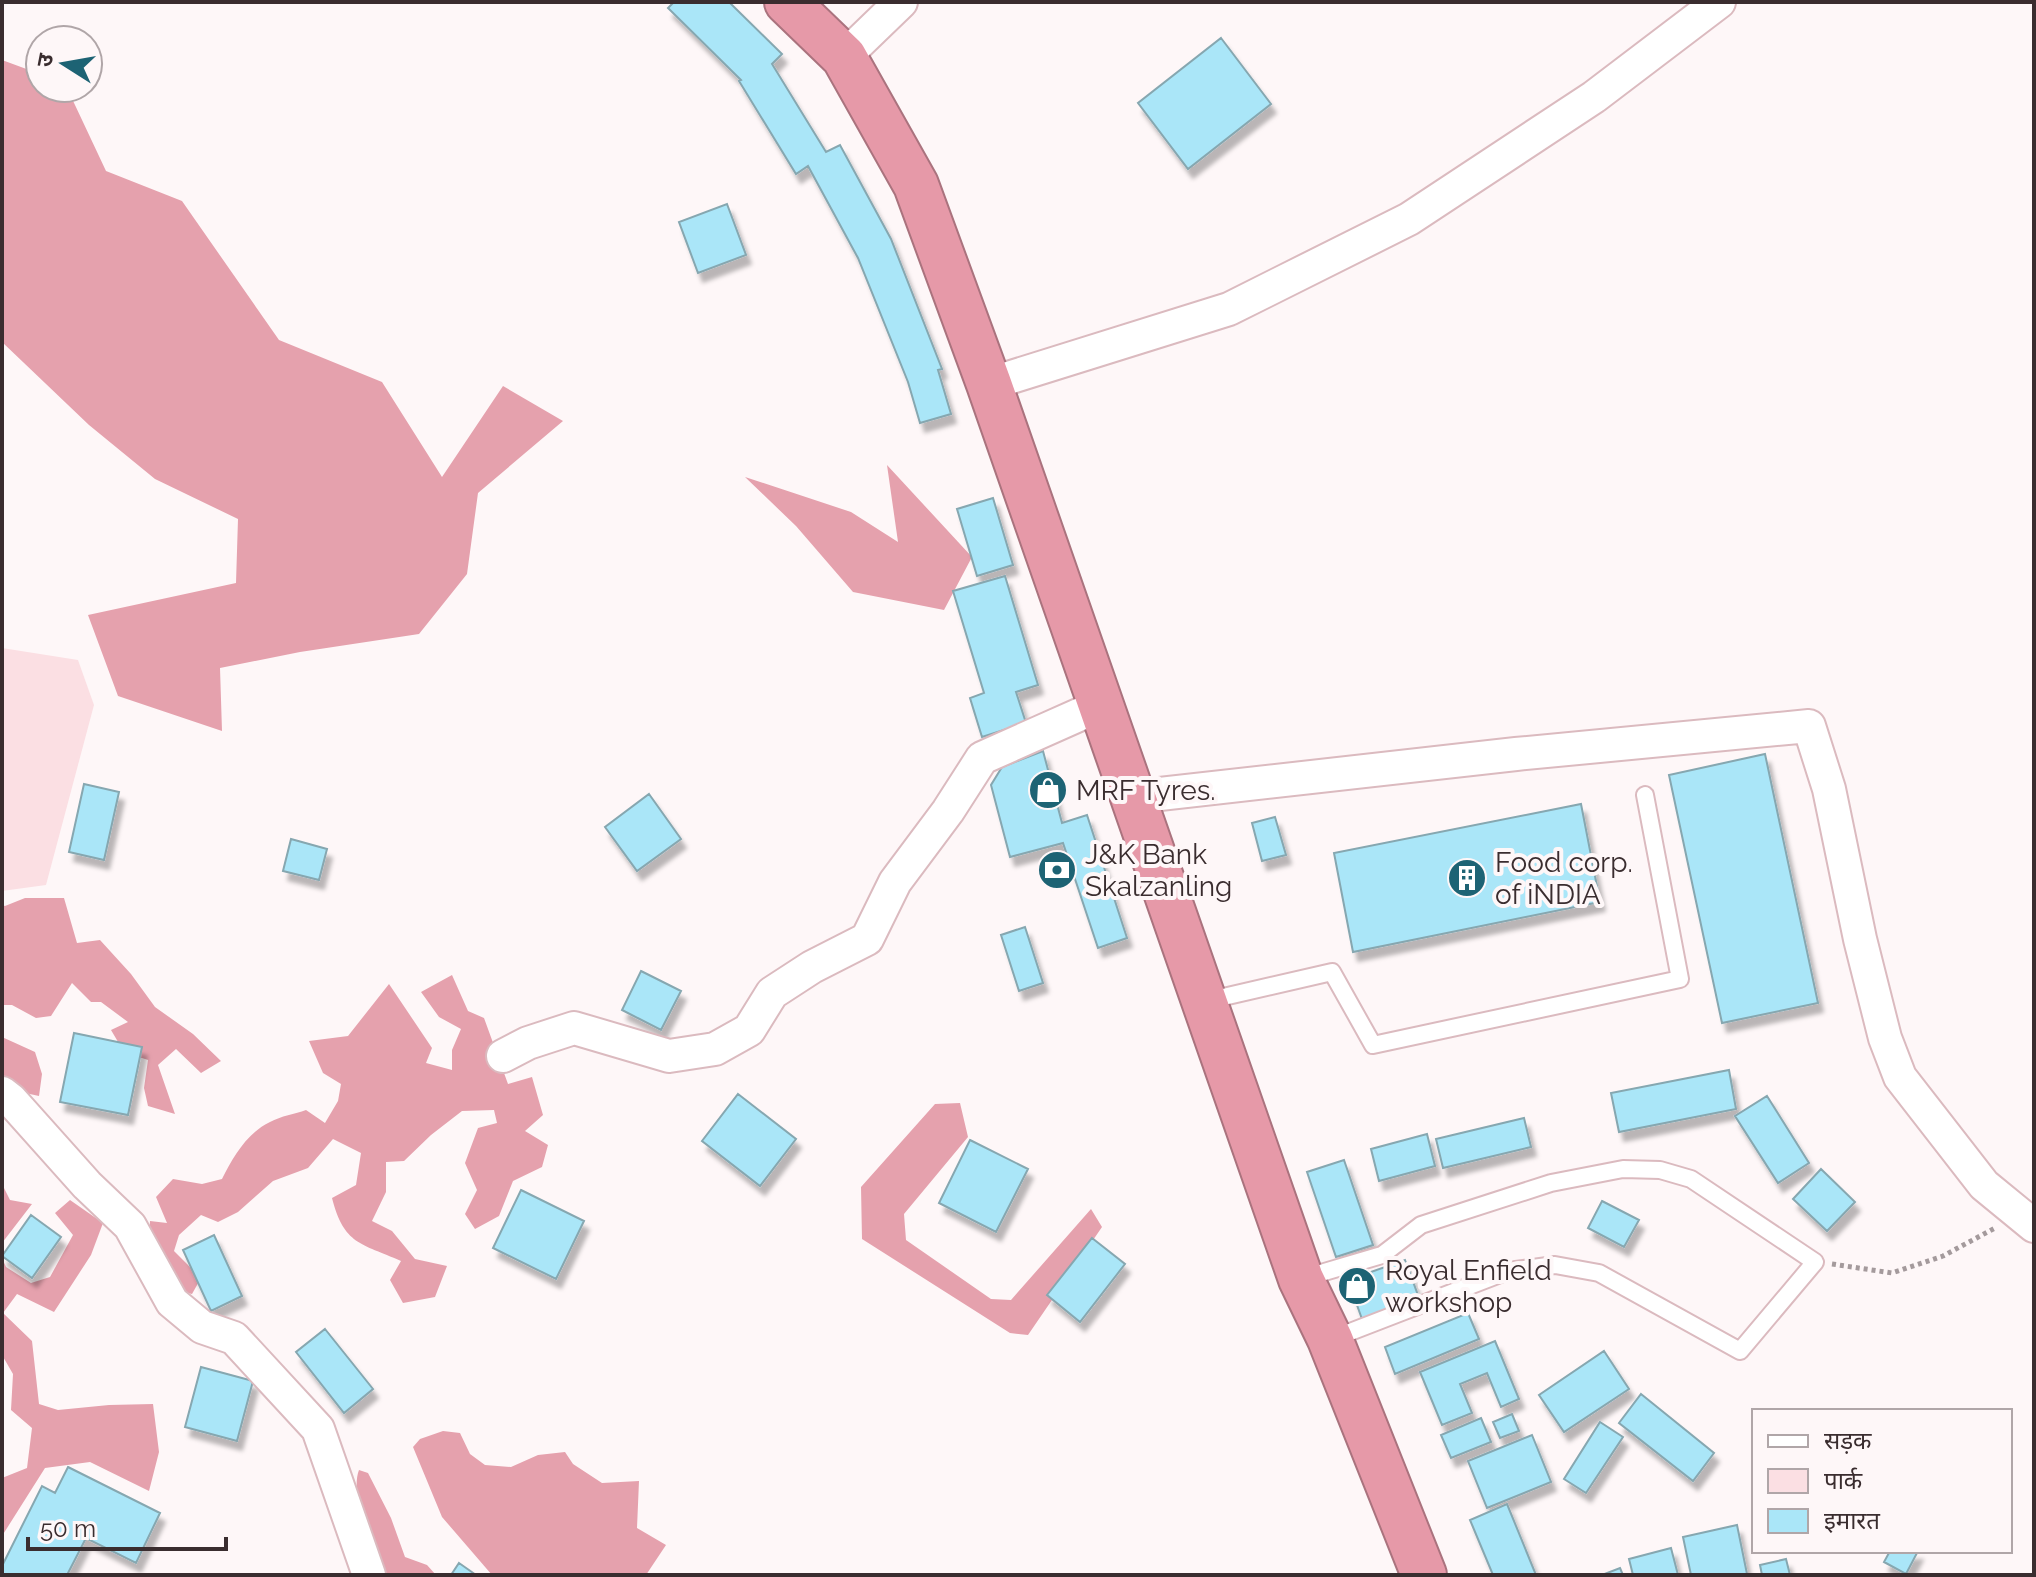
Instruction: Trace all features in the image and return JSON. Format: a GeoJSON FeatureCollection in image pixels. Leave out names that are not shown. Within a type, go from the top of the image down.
{"type":"FeatureCollection","features":[{"type":"Feature","properties":{"kind":"highway"},"geometry":{"type":"LineString","coordinates":[[787,2],[844,57],[916,185],[989,384],[1301,1279],[1330,1339],[1424,1575]]}},
{"type":"Feature","properties":{"kind":"street"},"geometry":{"type":"LineString","coordinates":[[844,57],[901,2]]}},
{"type":"Feature","properties":{"kind":"street"},"geometry":{"type":"LineString","coordinates":[[989,384],[1229,309],[1409,219],[1594,97],[1719,2]]}},
{"type":"Feature","properties":{"kind":"street"},"geometry":{"type":"LineString","coordinates":[[503,1056],[528,1043],[574,1028],[669,1056],[715,1049],[749,1030],[772,993],[812,967],[867,939],[895,882],[948,811],[982,758],[1101,705]]}},
{"type":"Feature","properties":{"kind":"street"},"geometry":{"type":"LineString","coordinates":[[1133,797],[1516,754],[1809,726],[1829,789],[1860,939],[1885,1038],[1900,1077],[1984,1185],[2029,1217]]}},
{"type":"Feature","properties":{"kind":"street"},"geometry":{"type":"LineString","coordinates":[[2,1093],[87,1185],[130,1226],[172,1302],[202,1327],[234,1338],[318,1429],[369,1575]]}},
{"type":"Feature","properties":{"kind":"lane"},"geometry":{"type":"LineString","coordinates":[[1204,1002],[1332,972],[1373,1045],[1680,979],[1645,795]]}},
{"type":"Feature","properties":{"kind":"lane"},"geometry":{"type":"LineString","coordinates":[[1301,1279],[1382,1255],[1421,1225],[1551,1183],[1623,1169],[1660,1170],[1691,1179],[1815,1262],[1740,1351],[1599,1273],[1555,1265],[1508,1271],[1330,1339]]}},
{"type":"Feature","properties":{"kind":"path"},"geometry":{"type":"LineString","coordinates":[[1815,1262],[1892,1273],[1943,1256],[2029,1217]]}},
{"type":"Feature","properties":{"kind":"green space"},"geometry":{"type":"Polygon","coordinates":[[[2,648],[78,660],[94,705],[46,885],[2,891],[2,648]]]}},
{"type":"Feature","properties":{"kind":"shaded area"},"geometry":{"type":"Polygon","coordinates":[[[2,60],[24,68],[24,104],[75,104],[106,171],[182,201],[279,340],[382,382],[442,477],[503,386],[563,421],[478,493],[467,574],[419,634],[220,668],[222,731],[118,696],[88,615],[236,583],[238,519],[155,479],[89,425],[2,342],[2,60]]]}},
{"type":"Feature","properties":{"kind":"shaded area"},"geometry":{"type":"Polygon","coordinates":[[[887,465],[972,557],[944,610],[853,592],[796,526],[745,477],[851,512],[898,542],[887,465]]]}},
{"type":"Feature","properties":{"kind":"shaded area"},"geometry":{"type":"Polygon","coordinates":[[[25,898],[64,898],[77,943],[100,940],[155,1007],[193,1034],[221,1061],[201,1073],[176,1049],[158,1065],[175,1114],[148,1106],[144,1088],[148,1060],[124,1052],[111,1030],[128,1022],[101,1002],[91,1002],[72,983],[51,1016],[36,1018],[12,1005],[2,1005],[2,905],[25,898]]]}},
{"type":"Feature","properties":{"kind":"shaded area"},"geometry":{"type":"Polygon","coordinates":[[[452,975],[468,1011],[484,1018],[508,1084],[532,1077],[543,1115],[525,1131],[548,1145],[542,1167],[513,1181],[499,1216],[475,1229],[465,1214],[477,1190],[465,1163],[478,1128],[497,1123],[494,1110],[462,1111],[404,1161],[386,1162],[386,1192],[372,1221],[392,1231],[415,1259],[447,1266],[435,1297],[403,1303],[390,1280],[401,1261],[365,1246],[342,1225],[332,1198],[356,1185],[361,1153],[333,1139],[308,1168],[273,1181],[238,1212],[218,1222],[201,1215],[179,1235],[174,1251],[201,1278],[192,1294],[175,1290],[160,1266],[168,1260],[149,1244],[150,1221],[167,1223],[156,1197],[173,1179],[202,1184],[222,1179],[248,1139],[274,1120],[306,1110],[325,1123],[338,1101],[341,1084],[323,1073],[309,1041],[348,1036],[389,984],[432,1048],[426,1063],[452,1070],[452,1050],[461,1029],[439,1017],[421,992],[452,975]]]}},
{"type":"Feature","properties":{"kind":"shaded area"},"geometry":{"type":"Polygon","coordinates":[[[2,1037],[35,1052],[42,1074],[39,1096],[16,1091],[2,1083],[2,1037]]]}},
{"type":"Feature","properties":{"kind":"shaded area"},"geometry":{"type":"Polygon","coordinates":[[[960,1103],[968,1137],[904,1214],[906,1240],[991,1299],[1011,1300],[1091,1209],[1102,1227],[1028,1335],[1010,1333],[862,1239],[861,1187],[935,1104],[960,1103]]]}},
{"type":"Feature","properties":{"kind":"shaded area"},"geometry":{"type":"Polygon","coordinates":[[[2,1184],[10,1200],[32,1204],[2,1243],[2,1184]]]}},
{"type":"Feature","properties":{"kind":"shaded area"},"geometry":{"type":"Polygon","coordinates":[[[70,1200],[103,1223],[91,1255],[54,1312],[17,1294],[3,1313],[32,1341],[39,1404],[58,1410],[153,1404],[159,1452],[149,1491],[90,1462],[45,1468],[2,1536],[2,1478],[27,1468],[32,1428],[11,1410],[13,1374],[2,1355],[2,1258],[6,1267],[31,1283],[50,1277],[73,1235],[55,1213],[70,1200]]]}},
{"type":"Feature","properties":{"kind":"shaded area"},"geometry":{"type":"Polygon","coordinates":[[[443,1431],[460,1433],[470,1454],[485,1465],[511,1467],[538,1455],[565,1452],[573,1464],[602,1483],[639,1481],[637,1528],[666,1545],[646,1575],[492,1575],[442,1517],[413,1447],[420,1439],[443,1431]]]}},
{"type":"Feature","properties":{"kind":"shaded area"},"geometry":{"type":"Polygon","coordinates":[[[359,1470],[368,1473],[391,1518],[405,1557],[427,1565],[436,1575],[385,1575],[370,1551],[360,1515],[357,1489],[359,1470]]]}},
{"type":"Feature","properties":{"kind":"building"},"geometry":{"type":"Polygon","coordinates":[[[674,2],[729,2],[782,54],[772,64],[826,152],[840,145],[891,239],[942,369],[938,370],[951,414],[920,423],[908,382],[858,258],[808,166],[796,174],[741,80],[668,8],[674,2]]]}},
{"type":"Feature","properties":{"kind":"building"},"geometry":{"type":"Polygon","coordinates":[[[1221,38],[1271,104],[1188,169],[1138,103],[1221,38]]]}},
{"type":"Feature","properties":{"kind":"building"},"geometry":{"type":"Polygon","coordinates":[[[727,204],[746,255],[698,273],[679,222],[727,204]]]}},
{"type":"Feature","properties":{"kind":"building"},"geometry":{"type":"Polygon","coordinates":[[[993,498],[1013,565],[977,576],[957,509],[993,498]]]}},
{"type":"Feature","properties":{"kind":"building"},"geometry":{"type":"Polygon","coordinates":[[[1005,576],[1038,685],[1016,692],[1026,723],[982,737],[970,698],[984,693],[953,591],[1005,576]]]}},
{"type":"Feature","properties":{"kind":"building"},"geometry":{"type":"Polygon","coordinates":[[[1043,751],[1062,823],[1087,815],[1127,938],[1098,948],[1063,843],[1010,857],[991,785],[1002,767],[1043,751]]]}},
{"type":"Feature","properties":{"kind":"building"},"geometry":{"type":"Polygon","coordinates":[[[1765,754],[1818,1003],[1722,1023],[1669,775],[1765,754]]]}},
{"type":"Feature","properties":{"kind":"building"},"geometry":{"type":"Polygon","coordinates":[[[84,784],[119,792],[104,860],[69,852],[84,784]]]}},
{"type":"Feature","properties":{"kind":"building"},"geometry":{"type":"Polygon","coordinates":[[[649,794],[681,839],[637,871],[605,827],[649,794]]]}},
{"type":"Feature","properties":{"kind":"building","name":"Food corp. of iNDIA"},"geometry":{"type":"Polygon","coordinates":[[[1581,804],[1600,902],[1353,952],[1334,853],[1581,804]]]}},
{"type":"Feature","properties":{"kind":"building"},"geometry":{"type":"Polygon","coordinates":[[[1275,817],[1286,855],[1262,861],[1252,823],[1275,817]]]}},
{"type":"Feature","properties":{"kind":"building"},"geometry":{"type":"Polygon","coordinates":[[[291,839],[327,849],[319,880],[283,871],[291,839]]]}},
{"type":"Feature","properties":{"kind":"building"},"geometry":{"type":"Polygon","coordinates":[[[1025,927],[1043,983],[1019,991],[1001,935],[1025,927]]]}},
{"type":"Feature","properties":{"kind":"building"},"geometry":{"type":"Polygon","coordinates":[[[641,971],[681,991],[661,1030],[622,1010],[641,971]]]}},
{"type":"Feature","properties":{"kind":"building"},"geometry":{"type":"Polygon","coordinates":[[[74,1033],[142,1047],[128,1115],[60,1102],[74,1033]]]}},
{"type":"Feature","properties":{"kind":"building"},"geometry":{"type":"Polygon","coordinates":[[[1729,1070],[1736,1109],[1619,1132],[1611,1093],[1729,1070]]]}},
{"type":"Feature","properties":{"kind":"building"},"geometry":{"type":"Polygon","coordinates":[[[738,1094],[796,1139],[760,1186],[702,1141],[738,1094]]]}},
{"type":"Feature","properties":{"kind":"building"},"geometry":{"type":"Polygon","coordinates":[[[1767,1096],[1809,1163],[1778,1183],[1735,1116],[1767,1096]]]}},
{"type":"Feature","properties":{"kind":"building"},"geometry":{"type":"Polygon","coordinates":[[[1524,1118],[1531,1147],[1443,1168],[1436,1139],[1524,1118]]]}},
{"type":"Feature","properties":{"kind":"building"},"geometry":{"type":"Polygon","coordinates":[[[1427,1134],[1435,1166],[1379,1181],[1371,1149],[1427,1134]]]}},
{"type":"Feature","properties":{"kind":"building"},"geometry":{"type":"Polygon","coordinates":[[[970,1140],[1028,1169],[996,1232],[939,1203],[970,1140]]]}},
{"type":"Feature","properties":{"kind":"building"},"geometry":{"type":"Polygon","coordinates":[[[1344,1160],[1373,1245],[1336,1257],[1307,1172],[1344,1160]]]}},
{"type":"Feature","properties":{"kind":"building"},"geometry":{"type":"Polygon","coordinates":[[[1821,1169],[1855,1202],[1827,1231],[1793,1199],[1821,1169]]]}},
{"type":"Feature","properties":{"kind":"building"},"geometry":{"type":"Polygon","coordinates":[[[521,1190],[584,1221],[556,1279],[493,1248],[521,1190]]]}},
{"type":"Feature","properties":{"kind":"building"},"geometry":{"type":"Polygon","coordinates":[[[1602,1201],[1639,1220],[1624,1247],[1588,1228],[1602,1201]]]}},
{"type":"Feature","properties":{"kind":"building"},"geometry":{"type":"Polygon","coordinates":[[[31,1215],[61,1237],[32,1278],[2,1256],[31,1215]]]}},
{"type":"Feature","properties":{"kind":"building"},"geometry":{"type":"Polygon","coordinates":[[[214,1235],[242,1296],[211,1311],[183,1250],[214,1235]]]}},
{"type":"Feature","properties":{"kind":"building"},"geometry":{"type":"Polygon","coordinates":[[[1092,1238],[1125,1264],[1080,1322],[1047,1295],[1092,1238]]]}},
{"type":"Feature","properties":{"kind":"building"},"geometry":{"type":"Polygon","coordinates":[[[1405,1260],[1419,1298],[1362,1319],[1348,1280],[1405,1260]]]}},
{"type":"Feature","properties":{"kind":"building"},"geometry":{"type":"Polygon","coordinates":[[[1468,1313],[1479,1339],[1395,1374],[1385,1347],[1468,1313]]]}},
{"type":"Feature","properties":{"kind":"building"},"geometry":{"type":"Polygon","coordinates":[[[325,1329],[373,1389],[344,1413],[296,1352],[325,1329]]]}},
{"type":"Feature","properties":{"kind":"building"},"geometry":{"type":"Polygon","coordinates":[[[1495,1341],[1519,1399],[1501,1407],[1487,1373],[1460,1384],[1472,1413],[1442,1425],[1420,1372],[1495,1341]]]}},
{"type":"Feature","properties":{"kind":"building"},"geometry":{"type":"Polygon","coordinates":[[[1604,1351],[1629,1389],[1564,1432],[1539,1395],[1604,1351]]]}},
{"type":"Feature","properties":{"kind":"building"},"geometry":{"type":"Polygon","coordinates":[[[201,1367],[253,1381],[237,1441],[185,1427],[201,1367]]]}},
{"type":"Feature","properties":{"kind":"building"},"geometry":{"type":"Polygon","coordinates":[[[1641,1394],[1714,1453],[1693,1481],[1619,1423],[1641,1394]]]}},
{"type":"Feature","properties":{"kind":"building"},"geometry":{"type":"Polygon","coordinates":[[[1512,1414],[1519,1431],[1500,1438],[1493,1422],[1512,1414]]]}},
{"type":"Feature","properties":{"kind":"building"},"geometry":{"type":"Polygon","coordinates":[[[1481,1418],[1491,1442],[1451,1458],[1441,1435],[1481,1418]]]}},
{"type":"Feature","properties":{"kind":"building"},"geometry":{"type":"Polygon","coordinates":[[[1600,1422],[1623,1437],[1586,1493],[1564,1479],[1600,1422]]]}},
{"type":"Feature","properties":{"kind":"building"},"geometry":{"type":"Polygon","coordinates":[[[1532,1435],[1551,1482],[1487,1508],[1468,1461],[1532,1435]]]}},
{"type":"Feature","properties":{"kind":"building"},"geometry":{"type":"Polygon","coordinates":[[[68,1467],[160,1513],[136,1563],[86,1538],[67,1575],[2,1575],[2,1566],[42,1486],[55,1493],[68,1467]]]}},
{"type":"Feature","properties":{"kind":"building"},"geometry":{"type":"Polygon","coordinates":[[[1507,1504],[1536,1575],[1493,1575],[1470,1520],[1507,1504]]]}},
{"type":"Feature","properties":{"kind":"building"},"geometry":{"type":"Polygon","coordinates":[[[1737,1525],[1747,1574],[1691,1575],[1683,1537],[1737,1525]]]}},
{"type":"Feature","properties":{"kind":"building"},"geometry":{"type":"Polygon","coordinates":[[[1671,1548],[1678,1575],[1633,1575],[1629,1559],[1671,1548]]]}},
{"type":"Feature","properties":{"kind":"building"},"geometry":{"type":"Polygon","coordinates":[[[1889,1553],[1917,1553],[1906,1574],[1884,1562],[1889,1553]]]}},
{"type":"Feature","properties":{"kind":"building"},"geometry":{"type":"Polygon","coordinates":[[[1786,1559],[1790,1575],[1762,1575],[1760,1565],[1786,1559]]]}},
{"type":"Feature","properties":{"kind":"building"},"geometry":{"type":"Polygon","coordinates":[[[459,1563],[476,1575],[451,1575],[459,1563]]]}},
{"type":"Feature","properties":{"kind":"building"},"geometry":{"type":"Polygon","coordinates":[[[1620,1568],[1623,1575],[1602,1575],[1620,1568]]]}},
{"type":"Feature","properties":{"kind":"place","name":"MRF Tyres."},"geometry":{"type":"Point","coordinates":[1048,790]}},
{"type":"Feature","properties":{"kind":"place","name":"J&K Bank Skalzanling"},"geometry":{"type":"Point","coordinates":[1057,870]}},
{"type":"Feature","properties":{"kind":"place","name":"Food corp. of iNDIA"},"geometry":{"type":"Point","coordinates":[1467,878]}},
{"type":"Feature","properties":{"kind":"place","name":"Royal Enfield workshop"},"geometry":{"type":"Point","coordinates":[1357,1286]}}]}
